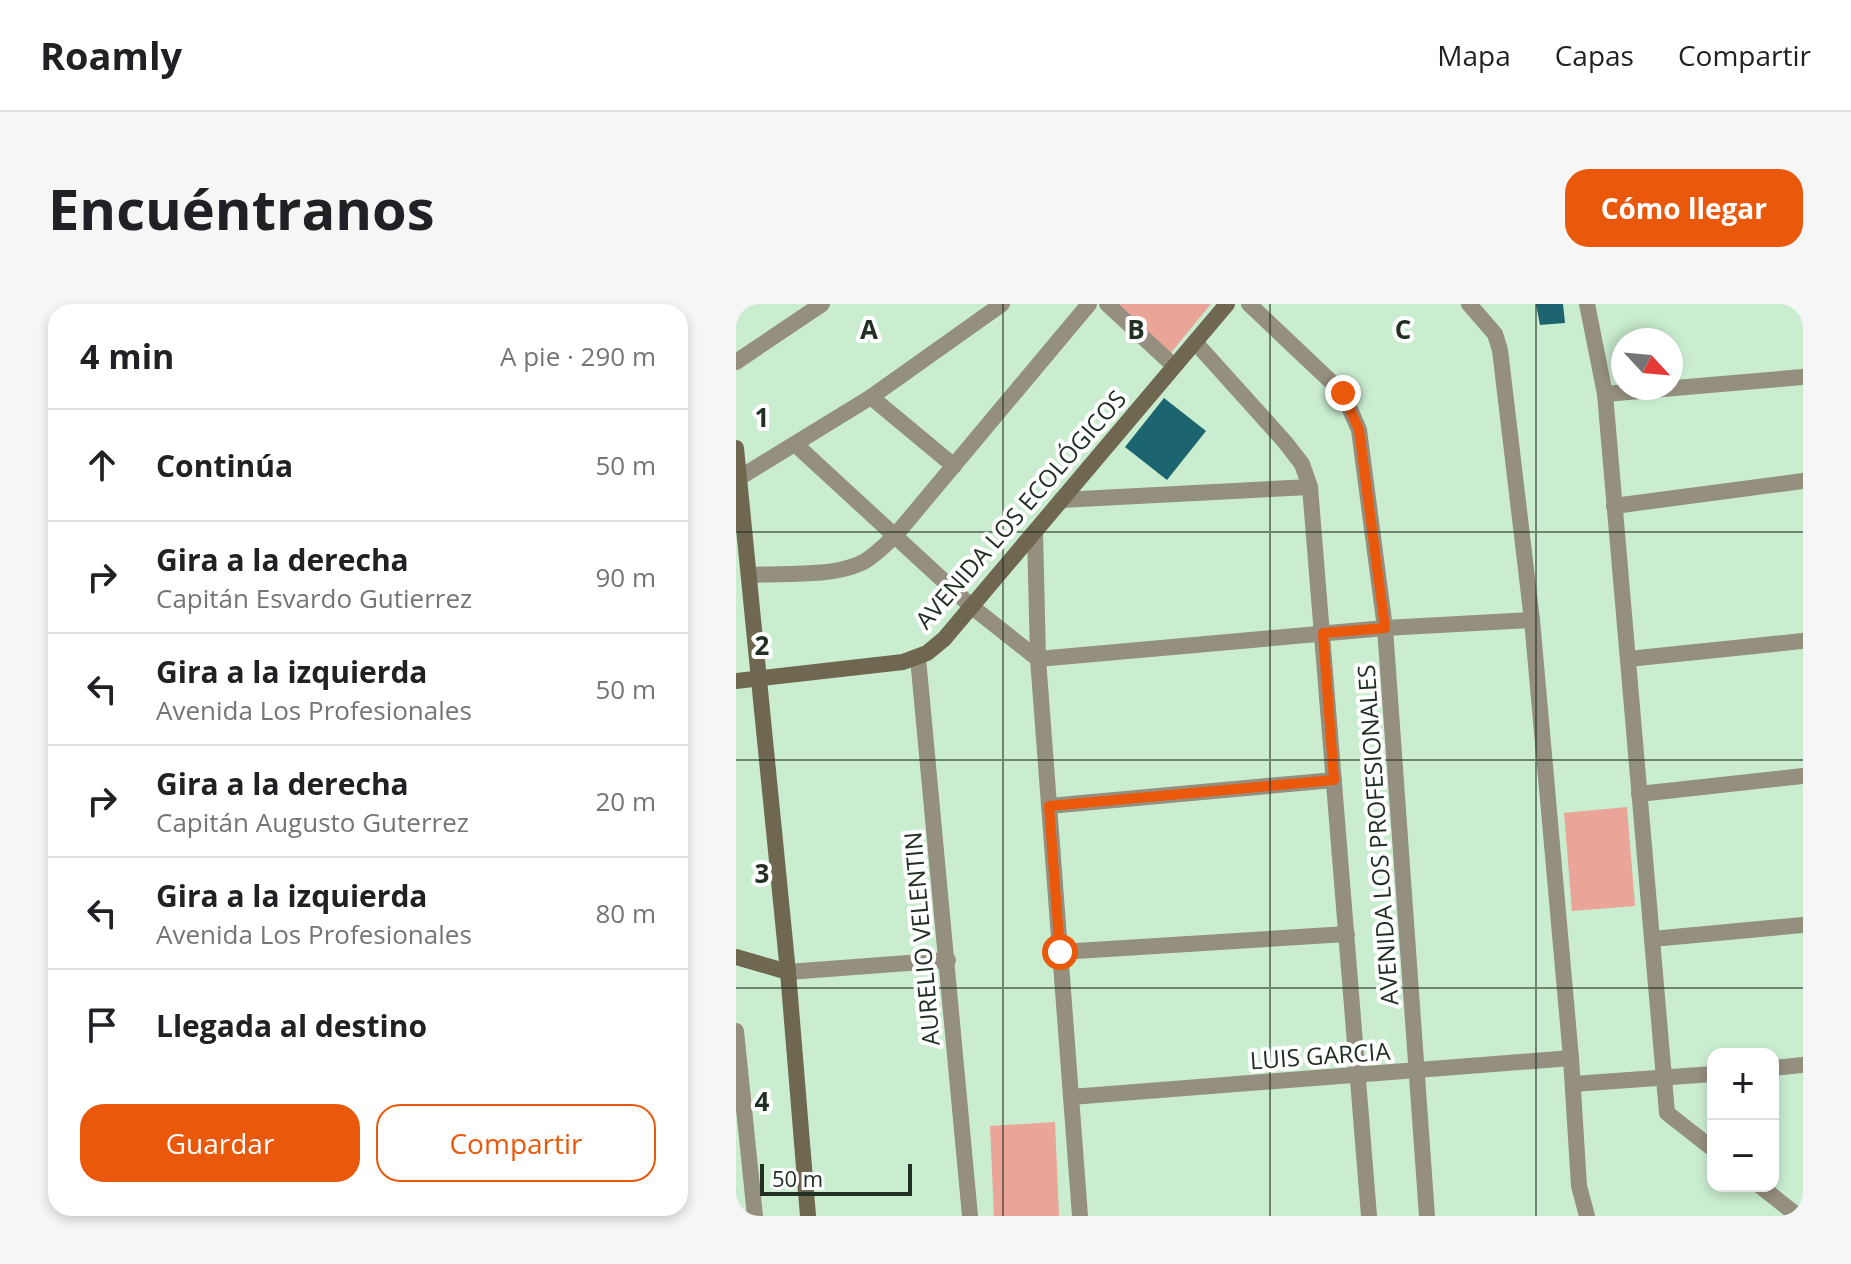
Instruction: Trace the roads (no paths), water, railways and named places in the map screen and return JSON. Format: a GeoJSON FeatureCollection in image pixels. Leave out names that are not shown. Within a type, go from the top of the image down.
{"type":"FeatureCollection","features":[{"type":"Feature","properties":{"kind":"main road","name":"AVENIDA LOS ECOLÓGICOS"},"geometry":{"type":"LineString","coordinates":[[736,681],[903,662],[918,658],[944,639],[1227,304]]}},
{"type":"Feature","properties":{"kind":"main road"},"geometry":{"type":"LineString","coordinates":[[736,448],[751,575],[808,1216]]}},
{"type":"Feature","properties":{"kind":"main road"},"geometry":{"type":"LineString","coordinates":[[736,957],[788,972]]}},
{"type":"Feature","properties":{"kind":"street"},"geometry":{"type":"LineString","coordinates":[[736,362],[822,304]]}},
{"type":"Feature","properties":{"kind":"street"},"geometry":{"type":"LineString","coordinates":[[739,478],[871,397],[1002,304]]}},
{"type":"Feature","properties":{"kind":"street"},"geometry":{"type":"LineString","coordinates":[[751,575],[838,570],[859,564],[894,537],[1089,304]]}},
{"type":"Feature","properties":{"kind":"street"},"geometry":{"type":"LineString","coordinates":[[1107,304],[1174,366]]}},
{"type":"Feature","properties":{"kind":"street","name":"AVENIDA LOS PROFESIONALES"},"geometry":{"type":"LineString","coordinates":[[1249,304],[1343,393],[1353,410],[1359,430],[1385,628],[1427,1216]]}},
{"type":"Feature","properties":{"kind":"street"},"geometry":{"type":"LineString","coordinates":[[1469,304],[1495,334],[1500,350],[1532,620],[1571,1058],[1579,1186],[1587,1216]]}},
{"type":"Feature","properties":{"kind":"street"},"geometry":{"type":"LineString","coordinates":[[1587,304],[1605,394],[1667,1113],[1707,1144]]}},
{"type":"Feature","properties":{"kind":"street","name":"AVENIDA LOS PROFESIONALES"},"geometry":{"type":"LineString","coordinates":[[1195,342],[1285,442],[1302,464],[1310,487],[1369,1216]]}},
{"type":"Feature","properties":{"kind":"street"},"geometry":{"type":"LineString","coordinates":[[1605,394],[1803,377]]}},
{"type":"Feature","properties":{"kind":"street"},"geometry":{"type":"LineString","coordinates":[[871,397],[954,466]]}},
{"type":"Feature","properties":{"kind":"street"},"geometry":{"type":"LineString","coordinates":[[795,444],[971,606],[1038,659],[1385,628],[1532,620]]}},
{"type":"Feature","properties":{"kind":"street"},"geometry":{"type":"LineString","coordinates":[[1614,506],[1803,481]]}},
{"type":"Feature","properties":{"kind":"street"},"geometry":{"type":"LineString","coordinates":[[1061,500],[1310,487]]}},
{"type":"Feature","properties":{"kind":"street"},"geometry":{"type":"LineString","coordinates":[[1035,532],[1038,659],[1080,1216]]}},
{"type":"Feature","properties":{"kind":"street"},"geometry":{"type":"LineString","coordinates":[[1628,659],[1803,641]]}},
{"type":"Feature","properties":{"kind":"street","name":"AURELIO VELENTIN"},"geometry":{"type":"LineString","coordinates":[[918,658],[970,1216]]}},
{"type":"Feature","properties":{"kind":"street"},"geometry":{"type":"LineString","coordinates":[[1639,794],[1803,776]]}},
{"type":"Feature","properties":{"kind":"street"},"geometry":{"type":"LineString","coordinates":[[1049,806],[1334,780]]}},
{"type":"Feature","properties":{"kind":"street"},"geometry":{"type":"LineString","coordinates":[[1652,939],[1803,925]]}},
{"type":"Feature","properties":{"kind":"street"},"geometry":{"type":"LineString","coordinates":[[1060,952],[1347,934]]}},
{"type":"Feature","properties":{"kind":"street"},"geometry":{"type":"LineString","coordinates":[[788,972],[948,960]]}},
{"type":"Feature","properties":{"kind":"street"},"geometry":{"type":"LineString","coordinates":[[736,1031],[755,1216]]}},
{"type":"Feature","properties":{"kind":"street","name":"LUIS GARCIA"},"geometry":{"type":"LineString","coordinates":[[1071,1097],[1571,1058]]}},
{"type":"Feature","properties":{"kind":"street"},"geometry":{"type":"LineString","coordinates":[[1779,1067],[1803,1065]]}},
{"type":"Feature","properties":{"kind":"street"},"geometry":{"type":"LineString","coordinates":[[1573,1084],[1707,1074]]}},
{"type":"Feature","properties":{"kind":"street"},"geometry":{"type":"LineString","coordinates":[[1768,1192],[1798,1216]]}}]}
